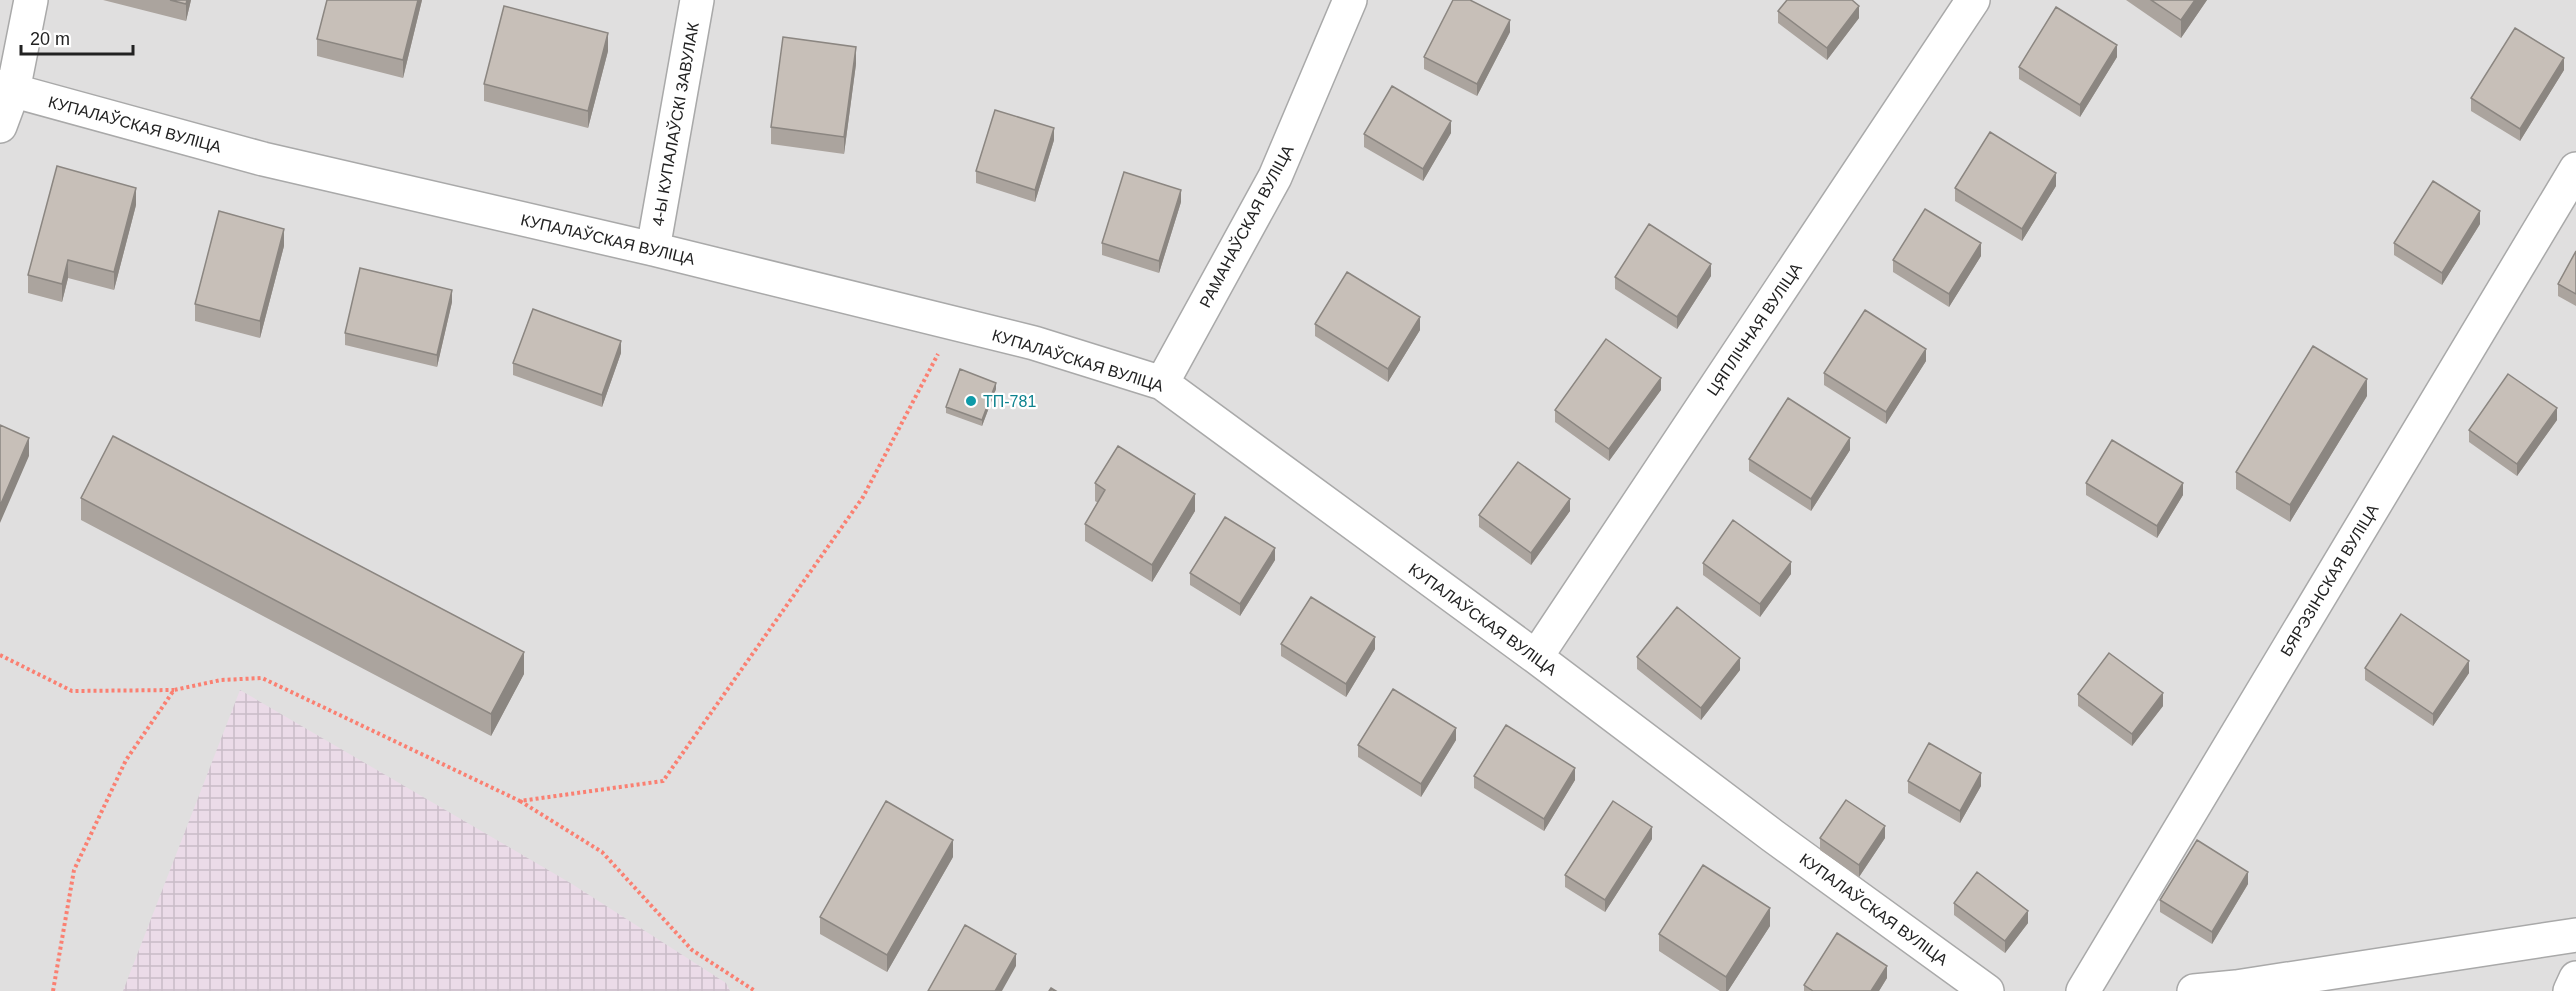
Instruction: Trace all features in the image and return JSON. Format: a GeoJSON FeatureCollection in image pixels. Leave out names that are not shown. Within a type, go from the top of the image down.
{"type":"FeatureCollection","features":[{"type":"Feature","properties":{"kind":"street"},"geometry":{"type":"LineString","coordinates":[[0,126],[6,89],[31,0]]}},
{"type":"Feature","properties":{"kind":"street","name":"4-Ы КУПАЛАЎСКІ ЗАВУЛАК"},"geometry":{"type":"LineString","coordinates":[[653,249],[697,0]]}},
{"type":"Feature","properties":{"kind":"street","name":"РАМАНАЎСКАЯ ВУЛІЦА"},"geometry":{"type":"LineString","coordinates":[[1162,383],[1275,177],[1350,0]]}},
{"type":"Feature","properties":{"kind":"street","name":"ЦЯПЛІЧНАЯ ВУЛІЦА"},"geometry":{"type":"LineString","coordinates":[[1536,657],[1973,0]]}},
{"type":"Feature","properties":{"kind":"street","name":"КУПАЛАЎСКАЯ ВУЛІЦА"},"geometry":{"type":"LineString","coordinates":[[6,89],[263,159],[653,249],[1034,343],[1162,383],[1536,657],[1773,836],[1988,991]]}},
{"type":"Feature","properties":{"kind":"street","name":"БЯРЭЗІНСКАЯ ВУЛІЦА"},"geometry":{"type":"LineString","coordinates":[[2083,991],[2576,169]]}},
{"type":"Feature","properties":{"kind":"street"},"geometry":{"type":"LineString","coordinates":[[2194,991],[2236,987],[2576,935]]}},
{"type":"Feature","properties":{"kind":"street"},"geometry":{"type":"LineString","coordinates":[[2570,991],[2576,978]]}},
{"type":"Feature","properties":{"kind":"path"},"geometry":{"type":"LineString","coordinates":[[520,801],[663,782],[863,497],[954,324]]}},
{"type":"Feature","properties":{"kind":"path"},"geometry":{"type":"LineString","coordinates":[[0,655],[72,691],[174,690],[221,680],[262,678],[520,801],[602,852],[692,950],[755,991]]}},
{"type":"Feature","properties":{"kind":"path"},"geometry":{"type":"LineString","coordinates":[[53,991],[74,870],[126,760],[174,690]]}},
{"type":"Feature","properties":{"kind":"shaded area"},"geometry":{"type":"Polygon","coordinates":[[[0,0],[2576,0],[2576,991],[0,991],[0,0]]]}},
{"type":"Feature","properties":{"kind":"shaded area"},"geometry":{"type":"Polygon","coordinates":[[[240,690],[572,884],[726,983],[730,991],[123,991],[240,690]]]}},
{"type":"Feature","properties":{"kind":"building"},"geometry":{"type":"Polygon","coordinates":[[[170,0],[187,0],[186,4],[170,0]]]}},
{"type":"Feature","properties":{"kind":"building"},"geometry":{"type":"Polygon","coordinates":[[[327,0],[418,0],[403,60],[317,39],[327,0]]]}},
{"type":"Feature","properties":{"kind":"building"},"geometry":{"type":"Polygon","coordinates":[[[1453,0],[1470,0],[1510,20],[1477,84],[1424,57],[1453,0]]]}},
{"type":"Feature","properties":{"kind":"building"},"geometry":{"type":"Polygon","coordinates":[[[1787,0],[1852,0],[1859,6],[1827,48],[1778,11],[1787,0]]]}},
{"type":"Feature","properties":{"kind":"building"},"geometry":{"type":"Polygon","coordinates":[[[2151,0],[2195,0],[2181,20],[2151,0]]]}},
{"type":"Feature","properties":{"kind":"building"},"geometry":{"type":"Polygon","coordinates":[[[504,6],[608,33],[588,111],[484,84],[504,6]]]}},
{"type":"Feature","properties":{"kind":"building"},"geometry":{"type":"Polygon","coordinates":[[[2056,7],[2117,45],[2080,105],[2019,67],[2056,7]]]}},
{"type":"Feature","properties":{"kind":"building"},"geometry":{"type":"Polygon","coordinates":[[[2515,28],[2564,58],[2520,129],[2471,98],[2515,28]]]}},
{"type":"Feature","properties":{"kind":"building"},"geometry":{"type":"Polygon","coordinates":[[[783,37],[856,47],[844,137],[771,127],[783,37]]]}},
{"type":"Feature","properties":{"kind":"building"},"geometry":{"type":"Polygon","coordinates":[[[1392,86],[1451,121],[1423,169],[1364,134],[1392,86]]]}},
{"type":"Feature","properties":{"kind":"building"},"geometry":{"type":"Polygon","coordinates":[[[995,110],[1054,128],[1035,190],[976,171],[995,110]]]}},
{"type":"Feature","properties":{"kind":"building"},"geometry":{"type":"Polygon","coordinates":[[[1990,132],[2056,173],[2022,229],[1955,188],[1990,132]]]}},
{"type":"Feature","properties":{"kind":"building"},"geometry":{"type":"Polygon","coordinates":[[[57,166],[136,188],[114,272],[68,260],[62,284],[28,275],[57,166]]]}},
{"type":"Feature","properties":{"kind":"building"},"geometry":{"type":"Polygon","coordinates":[[[1124,172],[1181,190],[1159,261],[1102,243],[1124,172]]]}},
{"type":"Feature","properties":{"kind":"building"},"geometry":{"type":"Polygon","coordinates":[[[2433,181],[2480,211],[2442,273],[2394,243],[2433,181]]]}},
{"type":"Feature","properties":{"kind":"building"},"geometry":{"type":"Polygon","coordinates":[[[1925,209],[1981,243],[1949,294],[1893,260],[1925,209]]]}},
{"type":"Feature","properties":{"kind":"building"},"geometry":{"type":"Polygon","coordinates":[[[219,211],[284,229],[260,321],[195,304],[219,211]]]}},
{"type":"Feature","properties":{"kind":"building"},"geometry":{"type":"Polygon","coordinates":[[[1649,224],[1711,264],[1677,317],[1615,277],[1649,224]]]}},
{"type":"Feature","properties":{"kind":"building"},"geometry":{"type":"Polygon","coordinates":[[[2576,251],[2576,294],[2558,284],[2576,251]]]}},
{"type":"Feature","properties":{"kind":"building"},"geometry":{"type":"Polygon","coordinates":[[[360,268],[452,290],[437,355],[345,333],[360,268]]]}},
{"type":"Feature","properties":{"kind":"building"},"geometry":{"type":"Polygon","coordinates":[[[1347,272],[1420,317],[1388,369],[1315,324],[1347,272]]]}},
{"type":"Feature","properties":{"kind":"building"},"geometry":{"type":"Polygon","coordinates":[[[533,309],[621,341],[602,395],[513,363],[533,309]]]}},
{"type":"Feature","properties":{"kind":"building"},"geometry":{"type":"Polygon","coordinates":[[[1865,310],[1926,349],[1886,412],[1824,373],[1865,310]]]}},
{"type":"Feature","properties":{"kind":"building"},"geometry":{"type":"Polygon","coordinates":[[[1606,339],[1661,378],[1609,449],[1555,410],[1606,339]]]}},
{"type":"Feature","properties":{"kind":"building"},"geometry":{"type":"Polygon","coordinates":[[[2313,346],[2367,379],[2290,505],[2236,472],[2313,346]]]}},
{"type":"Feature","properties":{"kind":"building","name":"ТП-781"},"geometry":{"type":"Polygon","coordinates":[[[960,369],[996,383],[982,420],[946,407],[960,369]]]}},
{"type":"Feature","properties":{"kind":"building"},"geometry":{"type":"Polygon","coordinates":[[[2508,374],[2557,408],[2517,464],[2469,430],[2508,374]]]}},
{"type":"Feature","properties":{"kind":"building"},"geometry":{"type":"Polygon","coordinates":[[[1788,398],[1850,438],[1811,499],[1749,459],[1788,398]]]}},
{"type":"Feature","properties":{"kind":"building"},"geometry":{"type":"Polygon","coordinates":[[[0,425],[29,438],[0,506],[0,425]]]}},
{"type":"Feature","properties":{"kind":"building"},"geometry":{"type":"Polygon","coordinates":[[[113,436],[524,652],[491,714],[81,498],[113,436]]]}},
{"type":"Feature","properties":{"kind":"building"},"geometry":{"type":"Polygon","coordinates":[[[2112,440],[2183,483],[2157,526],[2086,483],[2112,440]]]}},
{"type":"Feature","properties":{"kind":"building"},"geometry":{"type":"Polygon","coordinates":[[[1118,446],[1195,494],[1152,565],[1085,524],[1105,490],[1095,483],[1118,446]]]}},
{"type":"Feature","properties":{"kind":"building"},"geometry":{"type":"Polygon","coordinates":[[[1518,462],[1570,499],[1531,553],[1479,515],[1518,462]]]}},
{"type":"Feature","properties":{"kind":"building"},"geometry":{"type":"Polygon","coordinates":[[[1225,517],[1275,548],[1240,604],[1190,573],[1225,517]]]}},
{"type":"Feature","properties":{"kind":"building"},"geometry":{"type":"Polygon","coordinates":[[[1733,520],[1791,562],[1760,604],[1703,563],[1733,520]]]}},
{"type":"Feature","properties":{"kind":"building"},"geometry":{"type":"Polygon","coordinates":[[[1311,597],[1375,637],[1346,684],[1281,644],[1311,597]]]}},
{"type":"Feature","properties":{"kind":"building"},"geometry":{"type":"Polygon","coordinates":[[[1677,607],[1740,658],[1701,708],[1637,657],[1677,607]]]}},
{"type":"Feature","properties":{"kind":"building"},"geometry":{"type":"Polygon","coordinates":[[[2401,614],[2469,661],[2433,714],[2365,668],[2401,614]]]}},
{"type":"Feature","properties":{"kind":"building"},"geometry":{"type":"Polygon","coordinates":[[[2109,653],[2163,693],[2132,734],[2078,694],[2109,653]]]}},
{"type":"Feature","properties":{"kind":"building"},"geometry":{"type":"Polygon","coordinates":[[[1393,689],[1456,728],[1421,784],[1358,745],[1393,689]]]}},
{"type":"Feature","properties":{"kind":"building"},"geometry":{"type":"Polygon","coordinates":[[[1506,725],[1575,768],[1544,819],[1474,776],[1506,725]]]}},
{"type":"Feature","properties":{"kind":"building"},"geometry":{"type":"Polygon","coordinates":[[[1929,743],[1981,773],[1960,811],[1908,781],[1929,743]]]}},
{"type":"Feature","properties":{"kind":"building"},"geometry":{"type":"Polygon","coordinates":[[[1846,800],[1885,826],[1859,865],[1820,838],[1846,800]]]}},
{"type":"Feature","properties":{"kind":"building"},"geometry":{"type":"Polygon","coordinates":[[[886,801],[953,840],[887,955],[820,917],[886,801]]]}},
{"type":"Feature","properties":{"kind":"building"},"geometry":{"type":"Polygon","coordinates":[[[1613,801],[1652,827],[1605,900],[1565,875],[1613,801]]]}},
{"type":"Feature","properties":{"kind":"building"},"geometry":{"type":"Polygon","coordinates":[[[2197,840],[2248,872],[2212,932],[2160,900],[2197,840]]]}},
{"type":"Feature","properties":{"kind":"building"},"geometry":{"type":"Polygon","coordinates":[[[1703,865],[1770,908],[1726,977],[1659,934],[1703,865]]]}},
{"type":"Feature","properties":{"kind":"building"},"geometry":{"type":"Polygon","coordinates":[[[1977,872],[2028,911],[2005,941],[1954,903],[1977,872]]]}},
{"type":"Feature","properties":{"kind":"building"},"geometry":{"type":"Polygon","coordinates":[[[965,925],[1016,954],[995,991],[928,991],[965,925]]]}},
{"type":"Feature","properties":{"kind":"building"},"geometry":{"type":"Polygon","coordinates":[[[1837,933],[1887,966],[1871,991],[1813,991],[1804,985],[1837,933]]]}},
{"type":"Feature","properties":{"kind":"place","name":"ТП-781"},"geometry":{"type":"Point","coordinates":[971,401]}}]}
